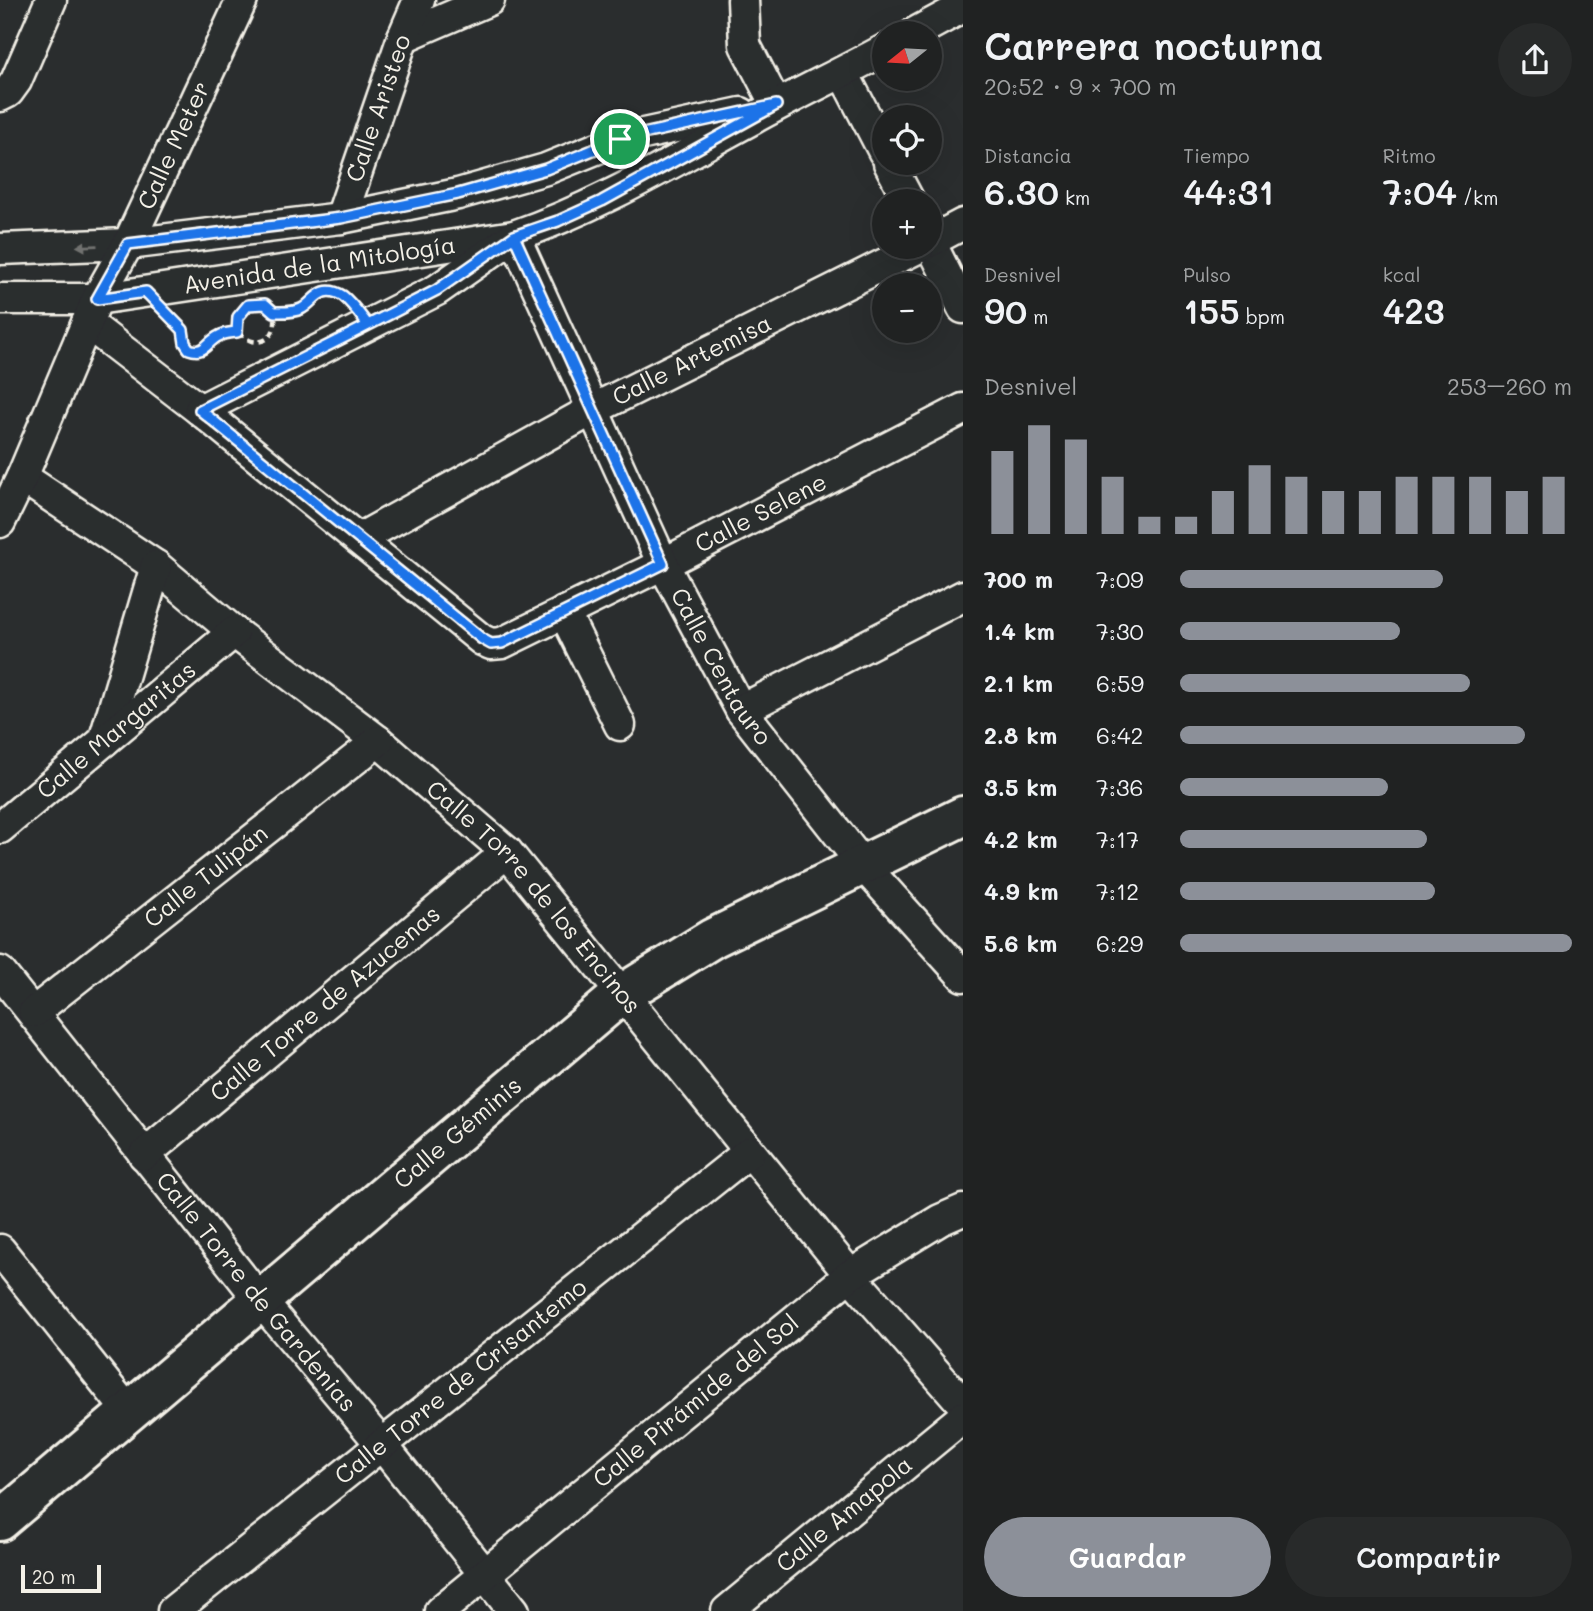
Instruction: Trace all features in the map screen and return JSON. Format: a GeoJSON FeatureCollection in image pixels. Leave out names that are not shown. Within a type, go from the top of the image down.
{"type":"FeatureCollection","features":[{"type":"Feature","properties":{"kind":"street"},"geometry":{"type":"LineString","coordinates":[[0,96],[8,92],[16,81],[51,0]]}},
{"type":"Feature","properties":{"kind":"street","name":"Calle Meter"},"geometry":{"type":"LineString","coordinates":[[0,522],[22,477],[92,311],[128,244],[242,0]]}},
{"type":"Feature","properties":{"kind":"street","name":"Calle Aristeo"},"geometry":{"type":"LineString","coordinates":[[341,218],[403,37],[419,0]]}},
{"type":"Feature","properties":{"kind":"street"},"geometry":{"type":"LineString","coordinates":[[403,37],[489,0]]}},
{"type":"Feature","properties":{"kind":"street"},"geometry":{"type":"LineString","coordinates":[[743,0],[745,45],[776,105]]}},
{"type":"Feature","properties":{"kind":"street"},"geometry":{"type":"LineString","coordinates":[[936,21],[963,6]]}},
{"type":"Feature","properties":{"kind":"street","name":"Avenida de la Mitología"},"geometry":{"type":"LineString","coordinates":[[0,299],[92,311],[146,292],[514,236],[558,221],[602,201],[776,105],[872,57]]}},
{"type":"Feature","properties":{"kind":"street"},"geometry":{"type":"LineString","coordinates":[[843,73],[872,129]]}},
{"type":"Feature","properties":{"kind":"street","name":"Avenida de la Mitología"},"geometry":{"type":"LineString","coordinates":[[0,249],[128,244],[341,218],[458,194],[546,169],[620,139],[776,105]]}},
{"type":"Feature","properties":{"kind":"street"},"geometry":{"type":"LineString","coordinates":[[942,234],[963,224]]}},
{"type":"Feature","properties":{"kind":"street"},"geometry":{"type":"LineString","coordinates":[[200,410],[437,290],[514,236]]}},
{"type":"Feature","properties":{"kind":"street","name":"Calle Centauro"},"geometry":{"type":"LineString","coordinates":[[514,236],[663,564],[741,710],[863,865],[963,976]]}},
{"type":"Feature","properties":{"kind":"street","name":"Calle Artemisa"},"geometry":{"type":"LineString","coordinates":[[359,539],[592,410],[895,259]]}},
{"type":"Feature","properties":{"kind":"street"},"geometry":{"type":"LineString","coordinates":[[938,259],[963,309]]}},
{"type":"Feature","properties":{"kind":"street","name":"Calle Selene"},"geometry":{"type":"LineString","coordinates":[[92,311],[200,410],[491,644],[502,643],[663,564],[963,409]]}},
{"type":"Feature","properties":{"kind":"street","name":"Calle Torre de los Encinos"},"geometry":{"type":"LineString","coordinates":[[22,477],[156,566],[234,632],[378,741],[507,852],[850,1275],[963,1404]]}},
{"type":"Feature","properties":{"kind":"street"},"geometry":{"type":"LineString","coordinates":[[104,741],[156,566]]}},
{"type":"Feature","properties":{"kind":"street"},"geometry":{"type":"LineString","coordinates":[[741,710],[963,596]]}},
{"type":"Feature","properties":{"kind":"street"},"geometry":{"type":"LineString","coordinates":[[564,612],[620,725]]}},
{"type":"Feature","properties":{"kind":"street","name":"Calle Margaritas"},"geometry":{"type":"LineString","coordinates":[[0,828],[234,632]]}},
{"type":"Feature","properties":{"kind":"street","name":"Calle Tulipán"},"geometry":{"type":"LineString","coordinates":[[34,1012],[378,741]]}},
{"type":"Feature","properties":{"kind":"street","name":"Calle Géminis"},"geometry":{"type":"LineString","coordinates":[[0,1521],[622,993],[713,938],[963,816]]}},
{"type":"Feature","properties":{"kind":"street","name":"Calle Torre de Azucenas"},"geometry":{"type":"LineString","coordinates":[[144,1155],[507,852]]}},
{"type":"Feature","properties":{"kind":"street","name":"Calle Torre de Gardenias"},"geometry":{"type":"LineString","coordinates":[[0,972],[260,1300],[382,1445],[514,1611]]}},
{"type":"Feature","properties":{"kind":"street","name":"Calle Torre de Crisantemo"},"geometry":{"type":"LineString","coordinates":[[173,1611],[749,1152]]}},
{"type":"Feature","properties":{"kind":"street","name":"Calle Pirámide del Sol"},"geometry":{"type":"LineString","coordinates":[[440,1611],[850,1275],[940,1220],[963,1209]]}},
{"type":"Feature","properties":{"kind":"street"},"geometry":{"type":"LineString","coordinates":[[0,1250],[128,1411]]}},
{"type":"Feature","properties":{"kind":"street","name":"Calle Amapola"},"geometry":{"type":"LineString","coordinates":[[727,1611],[963,1417]]}},
{"type":"Feature","properties":{"kind":"path"},"geometry":{"type":"LineString","coordinates":[[146,292],[183,330],[185,343],[193,351],[204,350],[224,333],[237,332],[252,341],[266,339],[274,332],[274,312],[265,304],[248,305],[238,317],[237,332]]}},
{"type":"Feature","properties":{"kind":"path"},"geometry":{"type":"LineString","coordinates":[[326,292],[344,297],[368,325]]}},
{"type":"Feature","properties":{"kind":"path"},"geometry":{"type":"LineString","coordinates":[[274,312],[297,311],[318,294]]}},
{"type":"Feature","properties":{"kind":"route"},"geometry":{"type":"LineString","coordinates":[[620,139],[546,169],[458,194],[341,218],[128,244],[97,299],[146,292],[183,330],[189,349],[199,352],[224,333],[237,332],[238,317],[248,305],[256,303],[265,304],[274,312],[297,311],[318,294],[334,293],[344,297],[368,325],[437,290],[514,236],[663,564],[502,643],[491,644],[482,639],[200,410],[351,334],[437,290],[514,236],[558,221],[602,201],[776,105],[620,139]]}}]}
